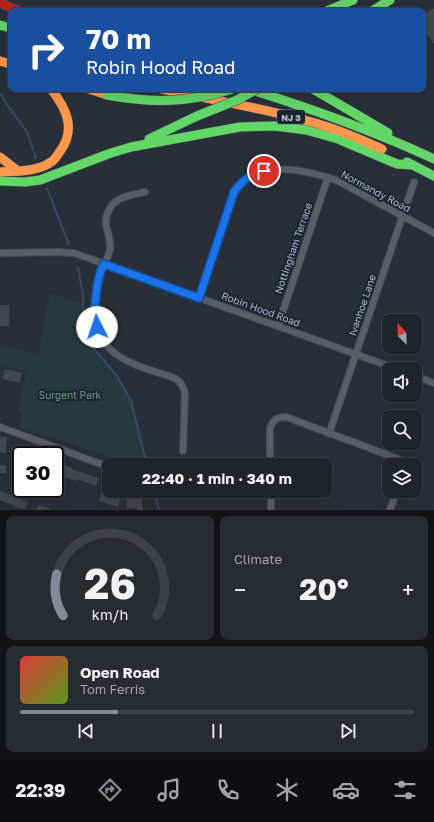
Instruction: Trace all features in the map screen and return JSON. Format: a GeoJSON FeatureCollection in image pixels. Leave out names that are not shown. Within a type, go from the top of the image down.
{"type":"FeatureCollection","features":[{"type":"Feature","properties":{"kind":"highway"},"geometry":{"type":"LineString","coordinates":[[334,8],[353,0]]}},
{"type":"Feature","properties":{"kind":"highway"},"geometry":{"type":"LineString","coordinates":[[378,8],[390,0]]}},
{"type":"Feature","properties":{"kind":"highway"},"geometry":{"type":"LineString","coordinates":[[0,1],[12,8]]}},
{"type":"Feature","properties":{"kind":"highway"},"geometry":{"type":"LineString","coordinates":[[0,172],[34,169],[52,162],[67,141],[68,117],[61,101],[54,92]]}},
{"type":"Feature","properties":{"kind":"highway"},"geometry":{"type":"LineString","coordinates":[[98,92],[134,100],[174,101],[201,98],[222,92]]}},
{"type":"Feature","properties":{"kind":"highway","name":"NJ 3"},"geometry":{"type":"LineString","coordinates":[[176,92],[273,113],[339,130],[365,141],[434,176]]}},
{"type":"Feature","properties":{"kind":"highway"},"geometry":{"type":"LineString","coordinates":[[0,188],[4,181],[25,182],[40,180],[131,147],[197,116],[237,100],[252,92]]}},
{"type":"Feature","properties":{"kind":"highway","name":"NJ 3"},"geometry":{"type":"LineString","coordinates":[[258,92],[329,115],[434,159]]}},
{"type":"Feature","properties":{"kind":"highway"},"geometry":{"type":"LineString","coordinates":[[318,92],[362,117],[412,149]]}},
{"type":"Feature","properties":{"kind":"highway"},"geometry":{"type":"LineString","coordinates":[[131,147],[240,127],[275,126],[306,130],[338,139],[397,164],[413,165]]}},
{"type":"Feature","properties":{"kind":"highway"},"geometry":{"type":"LineString","coordinates":[[0,157],[18,171]]}},
{"type":"Feature","properties":{"kind":"street","name":"Normandy Road"},"geometry":{"type":"LineString","coordinates":[[199,298],[230,203],[238,186],[256,173],[294,169],[328,177],[434,233]]}},
{"type":"Feature","properties":{"kind":"street","name":"Nottingham Terrace"},"geometry":{"type":"LineString","coordinates":[[278,326],[328,177]]}},
{"type":"Feature","properties":{"kind":"street","name":"Ivanhoe Lane"},"geometry":{"type":"LineString","coordinates":[[329,434],[414,182]]}},
{"type":"Feature","properties":{"kind":"street"},"geometry":{"type":"LineString","coordinates":[[145,192],[121,198],[111,207],[106,218],[105,224],[109,237],[110,250],[108,257],[100,271],[95,319],[99,334],[111,350],[125,359],[175,378],[180,382],[184,388],[185,394],[183,451]]}},
{"type":"Feature","properties":{"kind":"street","name":"Robin Hood Road"},"geometry":{"type":"LineString","coordinates":[[0,253],[58,252],[74,254],[382,364]]}},
{"type":"Feature","properties":{"kind":"street"},"geometry":{"type":"LineString","coordinates":[[422,379],[434,383]]}},
{"type":"Feature","properties":{"kind":"street"},"geometry":{"type":"LineString","coordinates":[[270,458],[270,429],[272,422],[279,417],[286,417],[395,458]]}},
{"type":"Feature","properties":{"kind":"street"},"geometry":{"type":"LineString","coordinates":[[0,427],[102,464]]}},
{"type":"Feature","properties":{"kind":"street"},"geometry":{"type":"LineString","coordinates":[[271,498],[271,510]]}},
{"type":"Feature","properties":{"kind":"street"},"geometry":{"type":"LineString","coordinates":[[390,510],[394,498]]}},
{"type":"Feature","properties":{"kind":"green space","name":"Surgent Park"},"geometry":{"type":"Polygon","coordinates":[[[50,293],[82,304],[83,328],[91,345],[117,376],[131,401],[145,458],[115,458],[20,428],[23,414],[18,412],[27,371],[0,365],[0,344],[39,355],[50,293]]]}},
{"type":"Feature","properties":{"kind":"building"},"geometry":{"type":"Polygon","coordinates":[[[434,8],[434,44],[426,32],[426,13],[434,8]]]}},
{"type":"Feature","properties":{"kind":"building"},"geometry":{"type":"Polygon","coordinates":[[[0,305],[9,305],[9,326],[0,326],[0,305]]]}},
{"type":"Feature","properties":{"kind":"building"},"geometry":{"type":"Polygon","coordinates":[[[4,369],[22,373],[20,383],[3,379],[4,369]]]}},
{"type":"Feature","properties":{"kind":"building"},"geometry":{"type":"Polygon","coordinates":[[[0,437],[7,437],[6,453],[0,452],[0,437]]]}},
{"type":"Feature","properties":{"kind":"building"},"geometry":{"type":"Polygon","coordinates":[[[0,465],[6,465],[6,473],[0,473],[0,465]]]}},
{"type":"Feature","properties":{"kind":"building"},"geometry":{"type":"Polygon","coordinates":[[[64,465],[72,468],[71,469],[99,478],[96,486],[77,479],[77,481],[64,477],[64,465]]]}},
{"type":"Feature","properties":{"kind":"building"},"geometry":{"type":"Polygon","coordinates":[[[0,491],[12,496],[12,498],[22,498],[21,500],[28,502],[26,509],[13,506],[0,500],[0,491]]]}},
{"type":"Feature","properties":{"kind":"building"},"geometry":{"type":"Polygon","coordinates":[[[102,492],[102,498],[116,498],[120,500],[118,507],[99,501],[102,492]]]}},
{"type":"Feature","properties":{"kind":"building"},"geometry":{"type":"Polygon","coordinates":[[[127,498],[142,498],[143,510],[137,510],[137,508],[127,508],[127,498]]]}},
{"type":"Feature","properties":{"kind":"building"},"geometry":{"type":"Polygon","coordinates":[[[38,505],[51,509],[51,510],[36,510],[38,505]]]}},
{"type":"Feature","properties":{"kind":"waterway"},"geometry":{"type":"LineString","coordinates":[[1,94],[27,132],[36,158]]}},
{"type":"Feature","properties":{"kind":"waterway"},"geometry":{"type":"LineString","coordinates":[[47,188],[69,245]]}},
{"type":"Feature","properties":{"kind":"waterway"},"geometry":{"type":"LineString","coordinates":[[78,267],[83,295],[83,328],[91,345],[117,376],[131,401],[145,458]]}},
{"type":"Feature","properties":{"kind":"waterway"},"geometry":{"type":"LineString","coordinates":[[156,498],[159,510]]}},
{"type":"Feature","properties":{"kind":"traffic: fast"},"geometry":{"type":"LineString","coordinates":[[334,8],[353,0]]}},
{"type":"Feature","properties":{"kind":"traffic: fast"},"geometry":{"type":"LineString","coordinates":[[377,8],[390,0]]}},
{"type":"Feature","properties":{"kind":"traffic: fast"},"geometry":{"type":"LineString","coordinates":[[0,25],[8,27]]}},
{"type":"Feature","properties":{"kind":"traffic: fast"},"geometry":{"type":"LineString","coordinates":[[107,95],[123,98],[170,100],[201,97],[222,92]]}},
{"type":"Feature","properties":{"kind":"traffic: fast"},"geometry":{"type":"LineString","coordinates":[[197,116],[237,100],[252,92]]}},
{"type":"Feature","properties":{"kind":"traffic: fast"},"geometry":{"type":"LineString","coordinates":[[258,92],[343,121],[434,159]]}},
{"type":"Feature","properties":{"kind":"traffic: fast"},"geometry":{"type":"LineString","coordinates":[[318,92],[388,133]]}},
{"type":"Feature","properties":{"kind":"traffic: fast"},"geometry":{"type":"LineString","coordinates":[[149,139],[197,116]]}},
{"type":"Feature","properties":{"kind":"traffic: fast"},"geometry":{"type":"LineString","coordinates":[[0,181],[25,182],[40,180],[131,147],[240,127],[275,126],[306,130],[338,139],[397,164],[413,165]]}},
{"type":"Feature","properties":{"kind":"traffic: fast"},"geometry":{"type":"LineString","coordinates":[[407,162],[434,176]]}},
{"type":"Feature","properties":{"kind":"traffic: slow"},"geometry":{"type":"LineString","coordinates":[[0,61],[8,63]]}},
{"type":"Feature","properties":{"kind":"traffic: slow"},"geometry":{"type":"LineString","coordinates":[[0,172],[39,168],[52,161],[61,150],[68,134],[67,118],[61,103],[53,92]]}},
{"type":"Feature","properties":{"kind":"traffic: slow"},"geometry":{"type":"LineString","coordinates":[[98,92],[107,95]]}},
{"type":"Feature","properties":{"kind":"traffic: slow"},"geometry":{"type":"LineString","coordinates":[[176,92],[308,121],[342,132],[382,149]]}},
{"type":"Feature","properties":{"kind":"traffic: slow"},"geometry":{"type":"LineString","coordinates":[[0,157],[18,171]]}},
{"type":"Feature","properties":{"kind":"traffic: jam"},"geometry":{"type":"LineString","coordinates":[[0,1],[12,8]]}},
{"type":"Feature","properties":{"kind":"route"},"geometry":{"type":"LineString","coordinates":[[97,327],[95,310],[98,279],[104,264],[199,298],[234,192],[242,182],[256,173],[264,171]]}}]}
